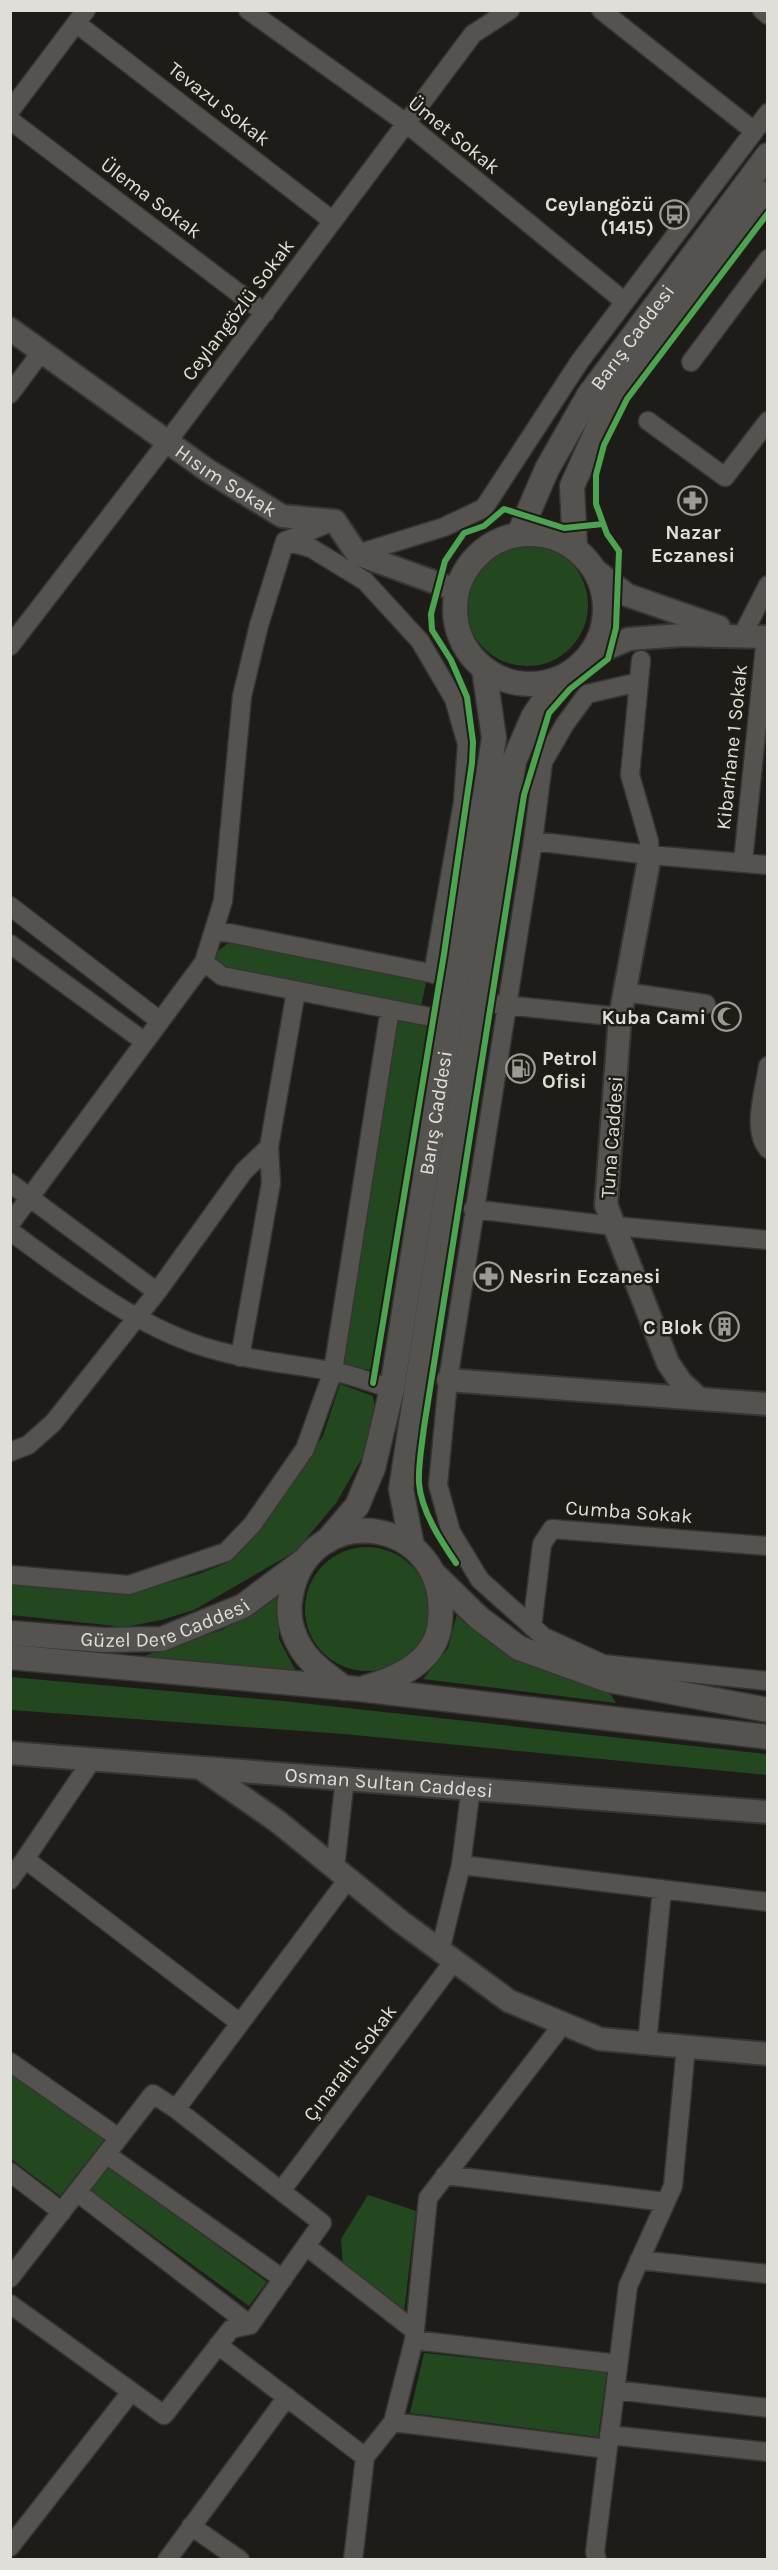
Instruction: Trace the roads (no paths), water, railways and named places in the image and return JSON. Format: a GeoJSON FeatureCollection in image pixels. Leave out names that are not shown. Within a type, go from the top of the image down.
{"type":"FeatureCollection","features":[{"type":"Feature","properties":{"kind":"main road","name":"Barış Caddesi"},"geometry":{"type":"LineString","coordinates":[[519,534],[547,469],[589,395],[768,155]]}},
{"type":"Feature","properties":{"kind":"main road","name":"Barış Caddesi"},"geometry":{"type":"LineString","coordinates":[[575,548],[572,486],[604,415],[768,193]]}},
{"type":"Feature","properties":{"kind":"main road"},"geometry":{"type":"LineString","coordinates":[[519,534],[539,534],[558,538],[575,548],[595,570],[604,591],[606,613],[601,635],[591,655],[576,669],[558,680],[539,684],[519,684],[501,679],[484,669],[468,653],[458,634],[454,612],[456,590],[465,569],[479,552],[498,540],[519,534]]}},
{"type":"Feature","properties":{"kind":"main road","name":"Barış Caddesi"},"geometry":{"type":"LineString","coordinates":[[327,1541],[357,1506],[373,1468],[392,1389],[494,738],[484,669]]}},
{"type":"Feature","properties":{"kind":"main road","name":"Barış Caddesi"},"geometry":{"type":"LineString","coordinates":[[412,1546],[401,1489],[514,761],[533,717],[558,680]]}},
{"type":"Feature","properties":{"kind":"main road"},"geometry":{"type":"LineString","coordinates":[[436,1576],[442,1601],[440,1628],[429,1652],[410,1670],[386,1682],[351,1689],[317,1666],[301,1648],[291,1627],[289,1604],[293,1581],[304,1561],[327,1541],[348,1532],[370,1530],[392,1535],[412,1546],[426,1559],[436,1576],[479,1618],[519,1647],[608,1680],[768,1710]]}},
{"type":"Feature","properties":{"kind":"main road","name":"Güzel Dere Caddesi"},"geometry":{"type":"LineString","coordinates":[[10,1634],[103,1640],[162,1639],[243,1606],[304,1561]]}},
{"type":"Feature","properties":{"kind":"main road","name":"Güzel Dere Caddesi"},"geometry":{"type":"LineString","coordinates":[[10,1657],[351,1689],[768,1737]]}},
{"type":"Feature","properties":{"kind":"street","name":"Ümet Sokak"},"geometry":{"type":"LineString","coordinates":[[248,10],[270,17],[406,123],[625,302]]}},
{"type":"Feature","properties":{"kind":"street","name":"Ceylangözlü Sokak"},"geometry":{"type":"LineString","coordinates":[[10,646],[265,313],[473,34],[493,16],[510,10]]}},
{"type":"Feature","properties":{"kind":"street"},"geometry":{"type":"LineString","coordinates":[[602,10],[754,131]]}},
{"type":"Feature","properties":{"kind":"street"},"geometry":{"type":"LineString","coordinates":[[762,10],[768,15]]}},
{"type":"Feature","properties":{"kind":"street"},"geometry":{"type":"LineString","coordinates":[[10,111],[81,17]]}},
{"type":"Feature","properties":{"kind":"street","name":"Tevazu Sokak"},"geometry":{"type":"LineString","coordinates":[[81,17],[333,221]]}},
{"type":"Feature","properties":{"kind":"street"},"geometry":{"type":"LineString","coordinates":[[357,554],[444,527],[484,508],[574,370],[768,113]]}},
{"type":"Feature","properties":{"kind":"street","name":"Ülema Sokak"},"geometry":{"type":"LineString","coordinates":[[10,120],[265,313]]}},
{"type":"Feature","properties":{"kind":"street"},"geometry":{"type":"LineString","coordinates":[[691,362],[768,260]]}},
{"type":"Feature","properties":{"kind":"street","name":"Hısım Sokak"},"geometry":{"type":"LineString","coordinates":[[13,336],[42,351],[207,470],[282,516],[335,521]]}},
{"type":"Feature","properties":{"kind":"street"},"geometry":{"type":"LineString","coordinates":[[10,394],[42,351]]}},
{"type":"Feature","properties":{"kind":"street"},"geometry":{"type":"LineString","coordinates":[[648,421],[725,477],[768,421]]}},
{"type":"Feature","properties":{"kind":"street"},"geometry":{"type":"LineString","coordinates":[[10,1224],[204,962],[223,901],[242,696],[258,625],[285,542],[335,521],[357,554],[456,590]]}},
{"type":"Feature","properties":{"kind":"street"},"geometry":{"type":"LineString","coordinates":[[285,542],[311,548],[365,580],[420,641],[454,699],[467,744],[463,802],[433,974]]}},
{"type":"Feature","properties":{"kind":"street"},"geometry":{"type":"LineString","coordinates":[[595,570],[627,595],[680,615],[743,634]]}},
{"type":"Feature","properties":{"kind":"street"},"geometry":{"type":"LineString","coordinates":[[743,634],[768,585]]}},
{"type":"Feature","properties":{"kind":"street"},"geometry":{"type":"LineString","coordinates":[[591,655],[629,639],[743,634],[767,636]]}},
{"type":"Feature","properties":{"kind":"street","name":"Kibarhane 1 Sokak"},"geometry":{"type":"LineString","coordinates":[[743,862],[767,636]]}},
{"type":"Feature","properties":{"kind":"street"},"geometry":{"type":"LineString","coordinates":[[641,660],[630,775],[649,841],[650,855]]}},
{"type":"Feature","properties":{"kind":"street"},"geometry":{"type":"LineString","coordinates":[[639,682],[587,694],[565,724],[543,762],[533,841],[473,1209],[448,1380],[438,1485],[451,1532],[480,1580],[544,1637],[603,1664],[768,1681]]}},
{"type":"Feature","properties":{"kind":"street"},"geometry":{"type":"LineString","coordinates":[[533,841],[650,855],[768,865]]}},
{"type":"Feature","properties":{"kind":"street","name":"Tuna Caddesi"},"geometry":{"type":"LineString","coordinates":[[650,855],[620,1017],[606,1205],[668,1363],[681,1382],[698,1398]]}},
{"type":"Feature","properties":{"kind":"street"},"geometry":{"type":"LineString","coordinates":[[10,906],[160,1021]]}},
{"type":"Feature","properties":{"kind":"street"},"geometry":{"type":"LineString","coordinates":[[214,930],[458,979]]}},
{"type":"Feature","properties":{"kind":"street"},"geometry":{"type":"LineString","coordinates":[[10,944],[145,1042]]}},
{"type":"Feature","properties":{"kind":"street"},"geometry":{"type":"LineString","coordinates":[[204,962],[222,976],[451,1021]]}},
{"type":"Feature","properties":{"kind":"street"},"geometry":{"type":"LineString","coordinates":[[240,1357],[270,1184],[269,1146],[296,990]]}},
{"type":"Feature","properties":{"kind":"street"},"geometry":{"type":"LineString","coordinates":[[625,992],[706,1004]]}},
{"type":"Feature","properties":{"kind":"street"},"geometry":{"type":"LineString","coordinates":[[476,1002],[620,1017]]}},
{"type":"Feature","properties":{"kind":"street"},"geometry":{"type":"LineString","coordinates":[[10,1575],[129,1585],[226,1552],[252,1525],[305,1449],[333,1371],[390,1009]]}},
{"type":"Feature","properties":{"kind":"street"},"geometry":{"type":"LineString","coordinates":[[768,1066],[760,1129],[762,1143],[768,1149]]}},
{"type":"Feature","properties":{"kind":"street"},"geometry":{"type":"LineString","coordinates":[[10,1452],[28,1445],[53,1423],[157,1292],[244,1172],[269,1146]]}},
{"type":"Feature","properties":{"kind":"street"},"geometry":{"type":"LineString","coordinates":[[10,1184],[157,1292]]}},
{"type":"Feature","properties":{"kind":"street"},"geometry":{"type":"LineString","coordinates":[[473,1209],[614,1226],[768,1240]]}},
{"type":"Feature","properties":{"kind":"street"},"geometry":{"type":"LineString","coordinates":[[10,1231],[75,1278],[137,1317],[198,1345],[279,1365],[333,1371],[392,1389]]}},
{"type":"Feature","properties":{"kind":"street"},"geometry":{"type":"LineString","coordinates":[[448,1380],[768,1404]]}},
{"type":"Feature","properties":{"kind":"street","name":"Cumba Sokak"},"geometry":{"type":"LineString","coordinates":[[532,1627],[542,1544],[552,1529],[768,1546]]}},
{"type":"Feature","properties":{"kind":"street","name":"Osman Sultan Caddesi"},"geometry":{"type":"LineString","coordinates":[[10,1753],[471,1787],[768,1812]]}},
{"type":"Feature","properties":{"kind":"street"},"geometry":{"type":"LineString","coordinates":[[10,1880],[92,1760]]}},
{"type":"Feature","properties":{"kind":"street"},"geometry":{"type":"LineString","coordinates":[[201,1768],[277,1821],[447,1956],[508,2001],[600,2039],[768,2054]]}},
{"type":"Feature","properties":{"kind":"street"},"geometry":{"type":"LineString","coordinates":[[176,2109],[240,2023],[341,1873],[345,1778]]}},
{"type":"Feature","properties":{"kind":"street"},"geometry":{"type":"LineString","coordinates":[[447,1956],[471,1787]]}},
{"type":"Feature","properties":{"kind":"street"},"geometry":{"type":"LineString","coordinates":[[25,1859],[240,2023]]}},
{"type":"Feature","properties":{"kind":"street"},"geometry":{"type":"LineString","coordinates":[[461,1865],[768,1902]]}},
{"type":"Feature","properties":{"kind":"street"},"geometry":{"type":"LineString","coordinates":[[647,2043],[662,1889]]}},
{"type":"Feature","properties":{"kind":"street","name":"Çınaraltı Sokak"},"geometry":{"type":"LineString","coordinates":[[281,2191],[447,1956]]}},
{"type":"Feature","properties":{"kind":"street"},"geometry":{"type":"LineString","coordinates":[[353,2559],[366,2457],[393,2422],[415,2336],[428,2198],[562,2024]]}},
{"type":"Feature","properties":{"kind":"street"},"geometry":{"type":"LineString","coordinates":[[597,2559],[595,2552],[628,2286],[673,2186],[686,2047]]}},
{"type":"Feature","properties":{"kind":"street"},"geometry":{"type":"LineString","coordinates":[[10,2062],[119,2138]]}},
{"type":"Feature","properties":{"kind":"street"},"geometry":{"type":"LineString","coordinates":[[10,2278],[153,2094],[176,2109],[322,2223],[250,2325],[231,2329],[164,2415],[10,2304]]}},
{"type":"Feature","properties":{"kind":"street"},"geometry":{"type":"LineString","coordinates":[[106,2154],[283,2279]]}},
{"type":"Feature","properties":{"kind":"street"},"geometry":{"type":"LineString","coordinates":[[10,2172],[62,2212]]}},
{"type":"Feature","properties":{"kind":"street"},"geometry":{"type":"LineString","coordinates":[[445,2175],[666,2202]]}},
{"type":"Feature","properties":{"kind":"street"},"geometry":{"type":"LineString","coordinates":[[77,2192],[250,2325]]}},
{"type":"Feature","properties":{"kind":"street"},"geometry":{"type":"LineString","coordinates":[[306,2246],[415,2336],[618,2364]]}},
{"type":"Feature","properties":{"kind":"street"},"geometry":{"type":"LineString","coordinates":[[639,2260],[768,2274]]}},
{"type":"Feature","properties":{"kind":"street"},"geometry":{"type":"LineString","coordinates":[[218,2345],[366,2457]]}},
{"type":"Feature","properties":{"kind":"street"},"geometry":{"type":"LineString","coordinates":[[615,2390],[768,2408]]}},
{"type":"Feature","properties":{"kind":"street"},"geometry":{"type":"LineString","coordinates":[[10,2547],[131,2392]]}},
{"type":"Feature","properties":{"kind":"street"},"geometry":{"type":"LineString","coordinates":[[167,2559],[286,2397]]}},
{"type":"Feature","properties":{"kind":"street"},"geometry":{"type":"LineString","coordinates":[[393,2422],[608,2442],[768,2452]]}},
{"type":"Feature","properties":{"kind":"street"},"geometry":{"type":"LineString","coordinates":[[191,2526],[240,2559]]}},
{"type":"Feature","properties":{"kind":"place","name":"Ceylangözü (1415)"},"geometry":{"type":"Point","coordinates":[675,215]}},
{"type":"Feature","properties":{"kind":"place","name":"Nazar Eczanesi"},"geometry":{"type":"Point","coordinates":[693,501]}},
{"type":"Feature","properties":{"kind":"place","name":"Kuba Cami"},"geometry":{"type":"Point","coordinates":[727,1017]}},
{"type":"Feature","properties":{"kind":"place","name":"Petrol Ofisi"},"geometry":{"type":"Point","coordinates":[521,1069]}},
{"type":"Feature","properties":{"kind":"place","name":"Nesrin Eczanesi"},"geometry":{"type":"Point","coordinates":[488,1276]}},
{"type":"Feature","properties":{"kind":"place","name":"C Blok"},"geometry":{"type":"Point","coordinates":[724,1327]}}]}
